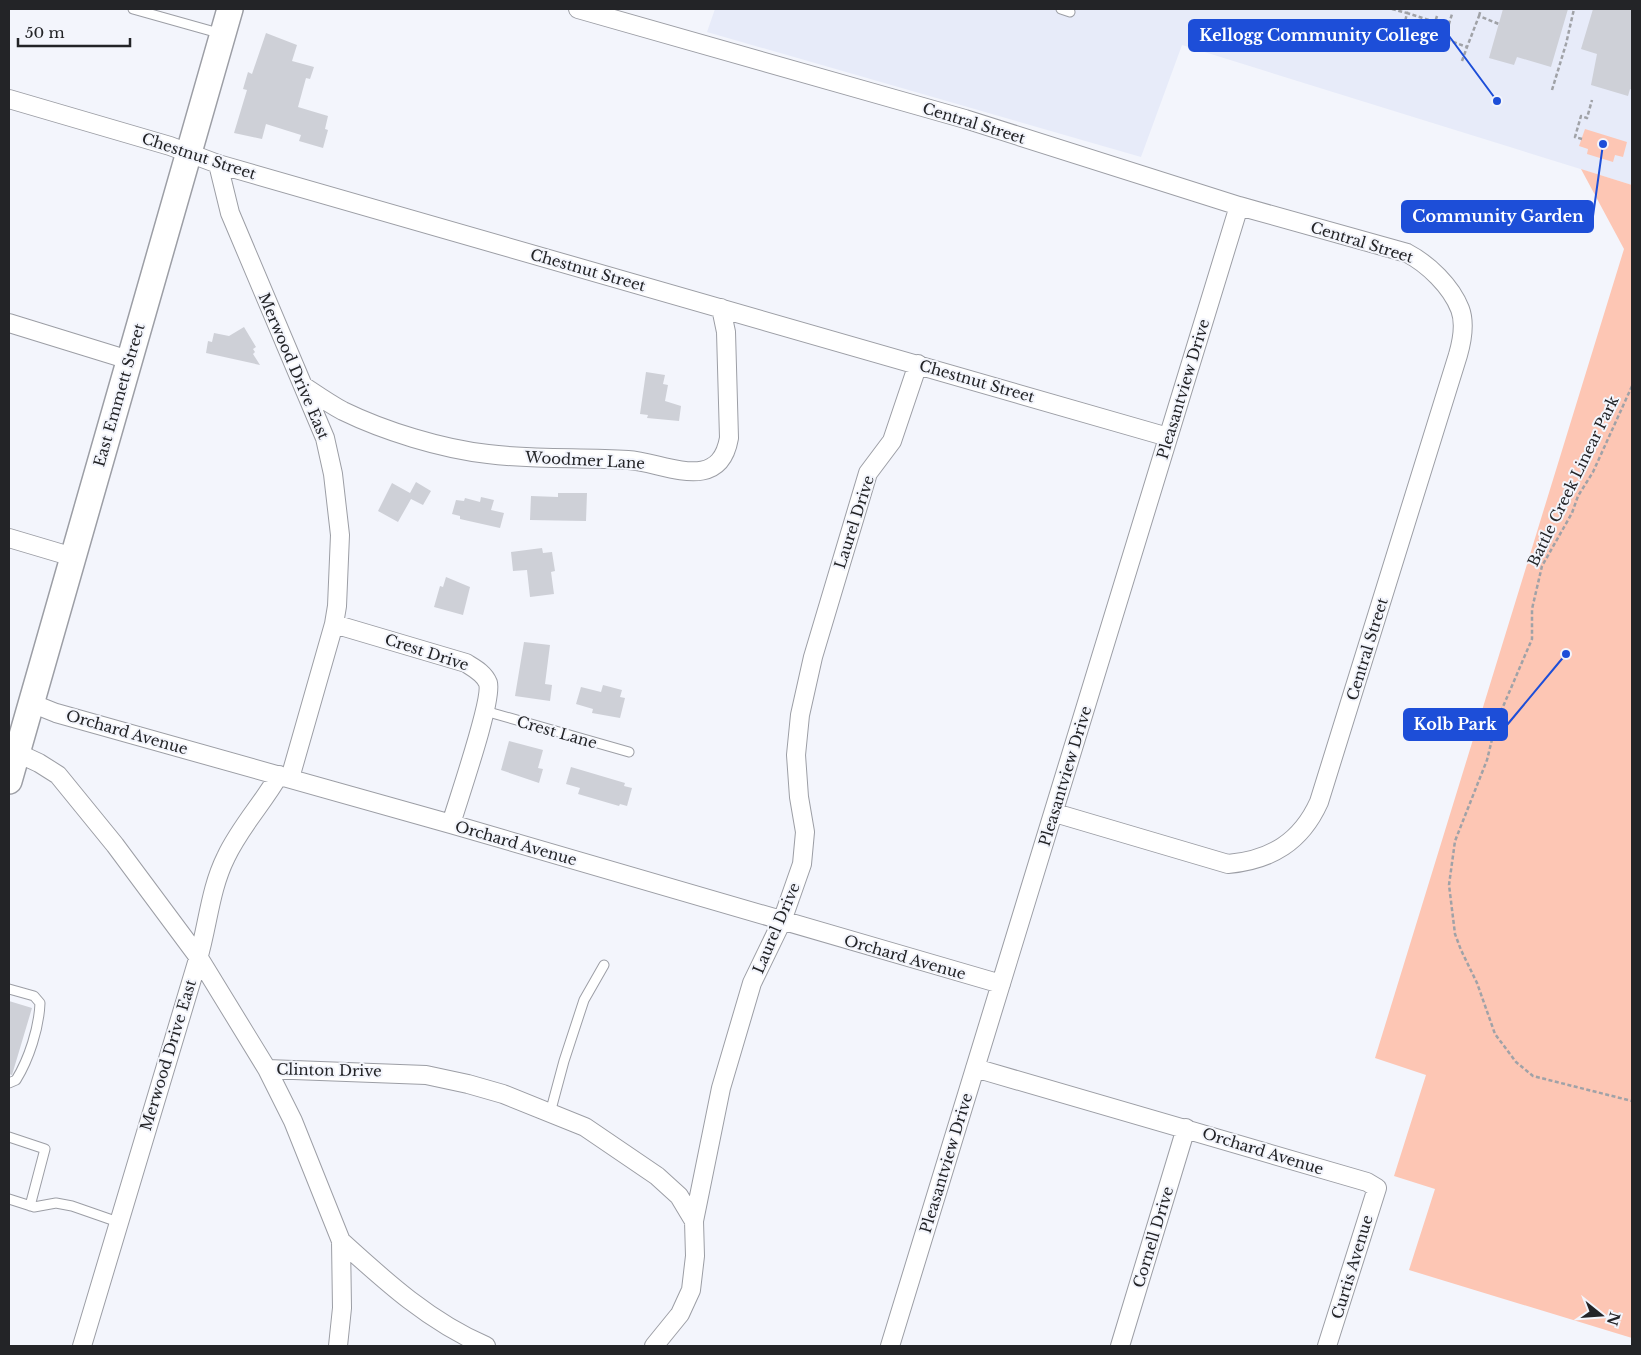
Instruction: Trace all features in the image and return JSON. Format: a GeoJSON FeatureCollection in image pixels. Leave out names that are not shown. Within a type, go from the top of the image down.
{"type":"FeatureCollection","features":[{"type":"Feature","properties":{"kind":"street","name":"East Emmett Street"},"geometry":{"type":"LineString","coordinates":[[9,781],[13,750],[31,703],[230,9]]}},
{"type":"Feature","properties":{"kind":"street","name":"Central Street"},"geometry":{"type":"LineString","coordinates":[[578,9],[965,120],[1239,206],[1407,253],[1422,261],[1435,273],[1460,309],[1462,339],[1455,364],[1319,802],[1310,822],[1276,851],[1251,862],[1228,864],[1054,813]]}},
{"type":"Feature","properties":{"kind":"street","name":"Chestnut Street"},"geometry":{"type":"LineString","coordinates":[[9,99],[188,152],[218,164],[1168,437]]}},
{"type":"Feature","properties":{"kind":"street","name":"Merwood Drive East"},"geometry":{"type":"LineString","coordinates":[[82,1346],[199,958],[205,924],[225,858],[237,836],[284,776],[334,624],[340,535],[333,474],[325,438],[230,213],[218,164]]}},
{"type":"Feature","properties":{"kind":"street","name":"Pleasantview Drive"},"geometry":{"type":"LineString","coordinates":[[890,1346],[1239,206]]}},
{"type":"Feature","properties":{"kind":"street","name":"Woodmer Lane"},"geometry":{"type":"LineString","coordinates":[[305,387],[343,410],[406,434],[448,446],[487,454],[630,460],[698,473],[720,460],[727,451],[729,438],[726,332],[721,308]]}},
{"type":"Feature","properties":{"kind":"street"},"geometry":{"type":"LineString","coordinates":[[9,323],[129,360]]}},
{"type":"Feature","properties":{"kind":"street","name":"Laurel Drive"},"geometry":{"type":"LineString","coordinates":[[654,1346],[680,1314],[691,1290],[695,1256],[694,1221],[721,1088],[752,983],[782,921],[803,856],[805,832],[799,797],[796,754],[800,715],[813,656],[868,473],[892,441],[918,364]]}},
{"type":"Feature","properties":{"kind":"street"},"geometry":{"type":"LineString","coordinates":[[9,538],[73,557]]}},
{"type":"Feature","properties":{"kind":"street","name":"Crest Drive"},"geometry":{"type":"LineString","coordinates":[[334,624],[466,663],[484,675],[488,684],[485,711],[451,824]]}},
{"type":"Feature","properties":{"kind":"street","name":"Orchard Avenue"},"geometry":{"type":"LineString","coordinates":[[31,703],[56,713],[284,776],[1001,984]]}},
{"type":"Feature","properties":{"kind":"street","name":"Clinton Drive"},"geometry":{"type":"LineString","coordinates":[[13,750],[58,775],[115,845],[199,958],[267,1069],[426,1075],[503,1094],[585,1127],[657,1176],[679,1196],[694,1221]]}},
{"type":"Feature","properties":{"kind":"street","name":"Orchard Avenue"},"geometry":{"type":"LineString","coordinates":[[975,1068],[1367,1182],[1377,1188]]}},
{"type":"Feature","properties":{"kind":"street"},"geometry":{"type":"LineString","coordinates":[[267,1069],[293,1121],[341,1241],[342,1308],[338,1346]]}},
{"type":"Feature","properties":{"kind":"street","name":"Cornell Drive"},"geometry":{"type":"LineString","coordinates":[[1120,1346],[1186,1128]]}},
{"type":"Feature","properties":{"kind":"street","name":"Curtis Avenue"},"geometry":{"type":"LineString","coordinates":[[1327,1346],[1377,1188]]}},
{"type":"Feature","properties":{"kind":"street"},"geometry":{"type":"LineString","coordinates":[[341,1241],[424,1312],[464,1336],[486,1346]]}},
{"type":"Feature","properties":{"kind":"lane"},"geometry":{"type":"LineString","coordinates":[[133,9],[222,34]]}},
{"type":"Feature","properties":{"kind":"lane"},"geometry":{"type":"LineString","coordinates":[[1061,9],[1070,12]]}},
{"type":"Feature","properties":{"kind":"lane","name":"Crest Lane"},"geometry":{"type":"LineString","coordinates":[[485,711],[630,752]]}},
{"type":"Feature","properties":{"kind":"lane"},"geometry":{"type":"LineString","coordinates":[[550,1113],[564,1061],[584,1000],[604,966]]}},
{"type":"Feature","properties":{"kind":"lane"},"geometry":{"type":"LineString","coordinates":[[9,989],[34,996],[40,1003],[40,1013],[24,1068],[16,1080],[9,1082]]}},
{"type":"Feature","properties":{"kind":"lane"},"geometry":{"type":"LineString","coordinates":[[9,1137],[45,1149],[30,1206]]}},
{"type":"Feature","properties":{"kind":"lane"},"geometry":{"type":"LineString","coordinates":[[9,1199],[30,1206],[56,1203],[118,1222]]}},
{"type":"Feature","properties":{"kind":"path"},"geometry":{"type":"LineString","coordinates":[[1392,9],[1435,22],[1437,16]]}},
{"type":"Feature","properties":{"kind":"path"},"geometry":{"type":"LineString","coordinates":[[1407,9],[1405,21],[1407,25],[1444,39],[1445,37],[1467,47]]}},
{"type":"Feature","properties":{"kind":"path"},"geometry":{"type":"LineString","coordinates":[[1462,60],[1481,9]]}},
{"type":"Feature","properties":{"kind":"path"},"geometry":{"type":"LineString","coordinates":[[1552,90],[1574,9]]}},
{"type":"Feature","properties":{"kind":"path"},"geometry":{"type":"LineString","coordinates":[[1445,37],[1452,14]]}},
{"type":"Feature","properties":{"kind":"path"},"geometry":{"type":"LineString","coordinates":[[1479,16],[1499,24]]}},
{"type":"Feature","properties":{"kind":"path"},"geometry":{"type":"LineString","coordinates":[[1582,139],[1575,137],[1581,116],[1587,118],[1592,100]]}},
{"type":"Feature","properties":{"kind":"path","name":"Battle Creek Linear Park"},"geometry":{"type":"LineString","coordinates":[[1632,386],[1593,472],[1578,496],[1572,513],[1542,566],[1532,609],[1532,639],[1496,723],[1487,760],[1455,841],[1449,885],[1454,934],[1477,983],[1495,1034],[1507,1052],[1533,1076],[1632,1101]]}},
{"type":"Feature","properties":{"kind":"shaded area"},"geometry":{"type":"Polygon","coordinates":[[[715,9],[1632,9],[1632,185],[1182,45],[1141,157],[707,32],[715,9]]]}},
{"type":"Feature","properties":{"kind":"shaded area"},"geometry":{"type":"Polygon","coordinates":[[[1585,129],[1627,142],[1623,157],[1615,155],[1613,162],[1587,154],[1588,149],[1579,146],[1585,129]]]}},
{"type":"Feature","properties":{"kind":"shaded area"},"geometry":{"type":"Polygon","coordinates":[[[1581,169],[1632,185],[1632,1338],[1409,1270],[1435,1189],[1394,1176],[1426,1075],[1375,1058],[1624,249],[1581,169]]]}},
{"type":"Feature","properties":{"kind":"building"},"geometry":{"type":"Polygon","coordinates":[[[1503,9],[1568,9],[1551,67],[1517,57],[1514,65],[1489,58],[1503,9]]]}},
{"type":"Feature","properties":{"kind":"building"},"geometry":{"type":"Polygon","coordinates":[[[1593,9],[1632,9],[1632,90],[1630,89],[1628,96],[1591,85],[1597,54],[1581,49],[1593,9]]]}},
{"type":"Feature","properties":{"kind":"building"},"geometry":{"type":"Polygon","coordinates":[[[266,33],[297,45],[292,61],[314,67],[310,79],[306,78],[298,107],[328,116],[325,129],[328,130],[323,148],[299,141],[301,135],[266,124],[262,139],[234,133],[247,90],[243,89],[248,72],[252,74],[266,33]]]}},
{"type":"Feature","properties":{"kind":"building"},"geometry":{"type":"Polygon","coordinates":[[[244,327],[256,347],[253,349],[255,352],[253,354],[260,365],[206,353],[208,341],[212,342],[214,333],[229,336],[244,327]]]}},
{"type":"Feature","properties":{"kind":"building"},"geometry":{"type":"Polygon","coordinates":[[[646,372],[665,375],[663,384],[668,385],[665,401],[681,406],[679,421],[647,418],[648,415],[640,414],[646,372]]]}},
{"type":"Feature","properties":{"kind":"building"},"geometry":{"type":"Polygon","coordinates":[[[416,482],[431,491],[423,505],[411,499],[398,522],[378,511],[392,483],[410,493],[416,482]]]}},
{"type":"Feature","properties":{"kind":"building"},"geometry":{"type":"Polygon","coordinates":[[[558,493],[587,493],[586,521],[530,520],[531,496],[558,497],[558,493]]]}},
{"type":"Feature","properties":{"kind":"building"},"geometry":{"type":"Polygon","coordinates":[[[481,497],[494,500],[491,510],[504,513],[500,528],[460,519],[460,516],[452,514],[456,500],[464,501],[465,498],[480,502],[481,497]]]}},
{"type":"Feature","properties":{"kind":"building"},"geometry":{"type":"Polygon","coordinates":[[[542,548],[543,553],[552,552],[555,571],[551,572],[554,594],[530,597],[527,570],[513,571],[511,552],[542,548]]]}},
{"type":"Feature","properties":{"kind":"building"},"geometry":{"type":"Polygon","coordinates":[[[446,577],[470,587],[463,615],[434,607],[440,586],[443,587],[446,577]]]}},
{"type":"Feature","properties":{"kind":"building"},"geometry":{"type":"Polygon","coordinates":[[[524,642],[550,645],[545,684],[552,685],[550,701],[515,696],[524,642]]]}},
{"type":"Feature","properties":{"kind":"building"},"geometry":{"type":"Polygon","coordinates":[[[603,685],[622,690],[620,697],[625,698],[620,718],[592,713],[593,709],[576,704],[581,687],[601,692],[603,685]]]}},
{"type":"Feature","properties":{"kind":"building"},"geometry":{"type":"Polygon","coordinates":[[[509,741],[543,750],[538,768],[543,769],[539,783],[501,770],[509,741]]]}},
{"type":"Feature","properties":{"kind":"building"},"geometry":{"type":"Polygon","coordinates":[[[571,767],[625,783],[624,786],[632,788],[627,806],[620,804],[619,806],[578,794],[580,788],[566,784],[571,767]]]}},
{"type":"Feature","properties":{"kind":"building"},"geometry":{"type":"Polygon","coordinates":[[[9,1001],[32,1008],[12,1075],[9,1074],[9,1001]]]}},
{"type":"Feature","properties":{"kind":"place","name":"Kellogg Community College"},"geometry":{"type":"Point","coordinates":[1497,101]}},
{"type":"Feature","properties":{"kind":"place","name":"Community Garden"},"geometry":{"type":"Point","coordinates":[1603,144]}},
{"type":"Feature","properties":{"kind":"place","name":"Kolb Park"},"geometry":{"type":"Point","coordinates":[1566,654]}}]}
